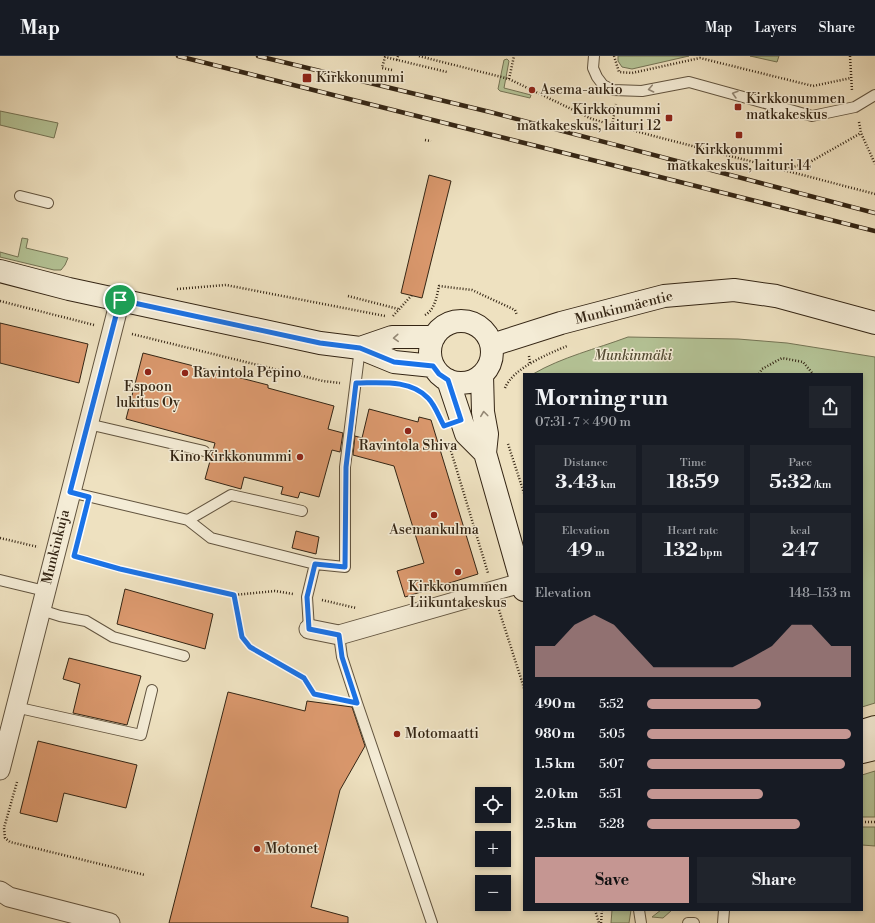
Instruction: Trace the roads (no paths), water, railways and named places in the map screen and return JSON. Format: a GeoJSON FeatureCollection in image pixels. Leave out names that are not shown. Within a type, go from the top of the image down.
{"type":"FeatureCollection","features":[{"type":"Feature","properties":{"kind":"street"},"geometry":{"type":"LineString","coordinates":[[0,271],[120,300],[320,343],[360,348],[394,362],[440,373],[456,383],[466,383],[482,375],[491,361],[492,344],[484,331],[471,323],[456,321],[447,324],[434,337],[430,351],[440,373],[466,434],[485,453]]}},
{"type":"Feature","properties":{"kind":"street","name":"Munkinmäentie"},"geometry":{"type":"LineString","coordinates":[[492,344],[664,296],[734,290],[776,296],[875,323]]}},
{"type":"Feature","properties":{"kind":"street","name":"Munkinkuja"},"geometry":{"type":"LineString","coordinates":[[0,770],[3,742],[15,706],[41,610],[120,300]]}},
{"type":"Feature","properties":{"kind":"street"},"geometry":{"type":"LineString","coordinates":[[360,348],[392,337],[434,337]]}},
{"type":"Feature","properties":{"kind":"street"},"geometry":{"type":"LineString","coordinates":[[309,629],[339,635],[493,591],[523,587],[485,453],[487,434],[483,412],[482,375]]}},
{"type":"Feature","properties":{"kind":"street"},"geometry":{"type":"LineString","coordinates":[[863,731],[875,726]]}},
{"type":"Feature","properties":{"kind":"street"},"geometry":{"type":"LineString","coordinates":[[863,752],[875,749]]}},
{"type":"Feature","properties":{"kind":"street"},"geometry":{"type":"LineString","coordinates":[[0,891],[9,898],[110,923]]}},
{"type":"Feature","properties":{"kind":"lane"},"geometry":{"type":"LineString","coordinates":[[594,56],[593,68],[597,77],[603,85],[613,90],[642,91],[690,82],[812,116],[855,107],[875,95]]}},
{"type":"Feature","properties":{"kind":"lane"},"geometry":{"type":"LineString","coordinates":[[20,196],[48,203]]}},
{"type":"Feature","properties":{"kind":"lane"},"geometry":{"type":"LineString","coordinates":[[70,492],[188,520],[211,538],[315,564],[345,567],[346,467],[360,348]]}},
{"type":"Feature","properties":{"kind":"lane"},"geometry":{"type":"LineString","coordinates":[[88,424],[204,451]]}},
{"type":"Feature","properties":{"kind":"lane"},"geometry":{"type":"LineString","coordinates":[[188,520],[231,495],[302,511]]}},
{"type":"Feature","properties":{"kind":"lane"},"geometry":{"type":"LineString","coordinates":[[309,629],[307,597],[315,564]]}},
{"type":"Feature","properties":{"kind":"lane"},"geometry":{"type":"LineString","coordinates":[[0,580],[45,591]]}},
{"type":"Feature","properties":{"kind":"lane"},"geometry":{"type":"LineString","coordinates":[[41,610],[60,616],[86,621],[113,637],[184,656]]}},
{"type":"Feature","properties":{"kind":"lane"},"geometry":{"type":"LineString","coordinates":[[339,635],[342,657],[432,923]]}},
{"type":"Feature","properties":{"kind":"lane"},"geometry":{"type":"LineString","coordinates":[[15,706],[141,735],[152,690]]}},
{"type":"Feature","properties":{"kind":"lane"},"geometry":{"type":"LineString","coordinates":[[639,911],[641,923]]}},
{"type":"Feature","properties":{"kind":"lane"},"geometry":{"type":"LineString","coordinates":[[724,911],[724,923]]}},
{"type":"Feature","properties":{"kind":"lane"},"geometry":{"type":"LineString","coordinates":[[688,923],[694,923]]}},
{"type":"Feature","properties":{"kind":"railway"},"geometry":{"type":"LineString","coordinates":[[178,56],[875,231]]}},
{"type":"Feature","properties":{"kind":"railway"},"geometry":{"type":"LineString","coordinates":[[258,56],[490,112],[875,213]]}},
{"type":"Feature","properties":{"kind":"place","name":"Kirkkonummi"},"geometry":{"type":"Point","coordinates":[307,78]}},
{"type":"Feature","properties":{"kind":"place","name":"Asema-aukio"},"geometry":{"type":"Point","coordinates":[532,90]}},
{"type":"Feature","properties":{"kind":"place","name":"Kirkkonummen matkakeskus"},"geometry":{"type":"Point","coordinates":[738,107]}},
{"type":"Feature","properties":{"kind":"place","name":"Kirkkonummi matkakeskus, laituri 12"},"geometry":{"type":"Point","coordinates":[669,118]}},
{"type":"Feature","properties":{"kind":"place","name":"Kirkkonummi matkakeskus, laituri 14"},"geometry":{"type":"Point","coordinates":[739,135]}},
{"type":"Feature","properties":{"kind":"place","name":"Espoon lukitus Oy"},"geometry":{"type":"Point","coordinates":[148,372]}},
{"type":"Feature","properties":{"kind":"place","name":"Ravintola Pepino"},"geometry":{"type":"Point","coordinates":[185,373]}},
{"type":"Feature","properties":{"kind":"place","name":"Ravintola Shiva"},"geometry":{"type":"Point","coordinates":[408,431]}},
{"type":"Feature","properties":{"kind":"place","name":"Kino Kirkkonummi"},"geometry":{"type":"Point","coordinates":[300,457]}},
{"type":"Feature","properties":{"kind":"place","name":"Asemankulma"},"geometry":{"type":"Point","coordinates":[434,515]}},
{"type":"Feature","properties":{"kind":"place","name":"Kirkkonummen Liikuntakeskus"},"geometry":{"type":"Point","coordinates":[458,572]}},
{"type":"Feature","properties":{"kind":"place","name":"Motomaatti"},"geometry":{"type":"Point","coordinates":[397,734]}},
{"type":"Feature","properties":{"kind":"place","name":"Motonet"},"geometry":{"type":"Point","coordinates":[257,849]}},
{"type":"Feature","properties":{"kind":"park label","name":"Munkinmäki"},"geometry":{"type":"Point","coordinates":[633,356]}}]}
